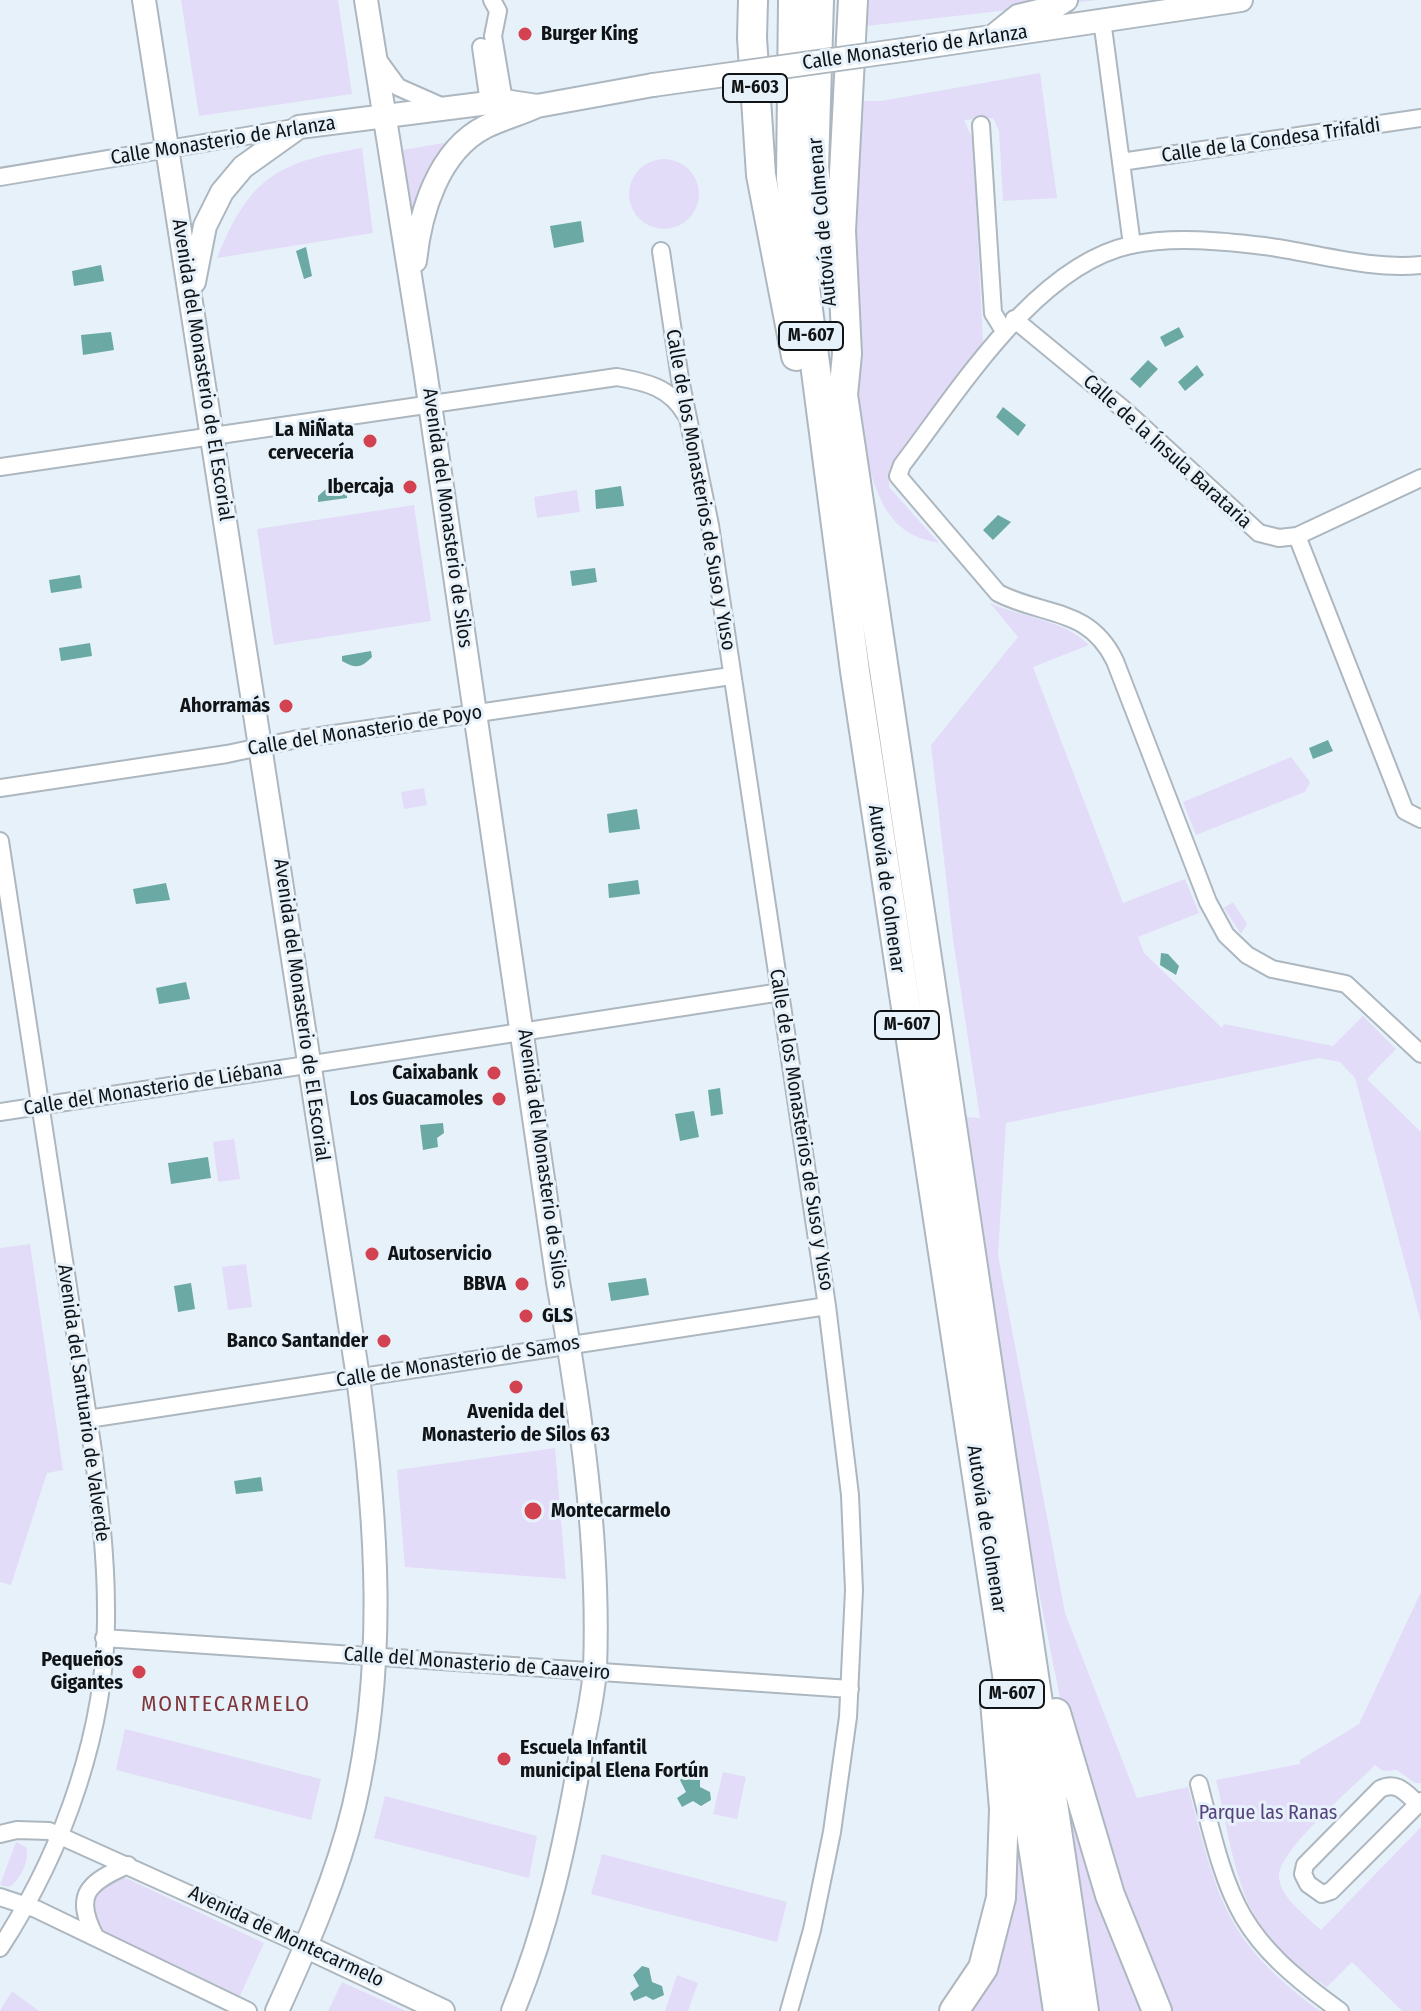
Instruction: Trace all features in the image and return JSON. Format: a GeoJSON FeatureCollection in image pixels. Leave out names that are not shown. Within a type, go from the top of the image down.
{"type":"FeatureCollection","features":[{"type":"Feature","properties":{"kind":"highway","name":"M-603"},"geometry":{"type":"LineString","coordinates":[[753,0],[752,38],[761,175],[831,563],[855,671]]}},
{"type":"Feature","properties":{"kind":"highway","name":"Autovía de Colmenar"},"geometry":{"type":"LineString","coordinates":[[793,0],[791,179],[855,671],[1058,2011]]}},
{"type":"Feature","properties":{"kind":"highway","name":"Autovía de Colmenar"},"geometry":{"type":"LineString","coordinates":[[819,0],[814,167],[843,395],[1013,1518],[1084,2011]]}},
{"type":"Feature","properties":{"kind":"highway"},"geometry":{"type":"LineString","coordinates":[[843,395],[847,354],[841,231],[853,0]]}},
{"type":"Feature","properties":{"kind":"highway"},"geometry":{"type":"LineString","coordinates":[[954,2011],[983,1968],[997,1912],[1004,1809],[997,1715],[968,1494],[961,1378]]}},
{"type":"Feature","properties":{"kind":"highway"},"geometry":{"type":"LineString","coordinates":[[1013,1518],[1062,1738],[1083,1811],[1110,1895],[1157,2011]]}},
{"type":"Feature","properties":{"kind":"street","name":"Avenida del Monasterio de El Escorial"},"geometry":{"type":"LineString","coordinates":[[144,0],[214,434],[371,1470],[377,1561],[375,1657],[367,1739],[353,1809],[307,1947],[277,2011]]}},
{"type":"Feature","properties":{"kind":"street","name":"Avenida del Monasterio de Silos"},"geometry":{"type":"LineString","coordinates":[[366,0],[524,1031],[569,1345],[588,1507],[595,1672],[562,1864],[545,1928],[513,2011]]}},
{"type":"Feature","properties":{"kind":"street"},"geometry":{"type":"LineString","coordinates":[[492,0],[498,11],[493,36],[497,102]]}},
{"type":"Feature","properties":{"kind":"street"},"geometry":{"type":"LineString","coordinates":[[991,38],[1018,16],[1055,7],[1066,0]]}},
{"type":"Feature","properties":{"kind":"street","name":"Calle Monasterio de Arlanza"},"geometry":{"type":"LineString","coordinates":[[0,177],[384,115],[497,102],[537,106],[653,85],[991,38],[1101,10],[1241,0]]}},
{"type":"Feature","properties":{"kind":"street"},"geometry":{"type":"LineString","coordinates":[[1101,10],[1132,245]]}},
{"type":"Feature","properties":{"kind":"street"},"geometry":{"type":"LineString","coordinates":[[481,47],[497,102]]}},
{"type":"Feature","properties":{"kind":"street","name":"Calle Monasterio de Arlanza"},"geometry":{"type":"LineString","coordinates":[[375,54],[398,87],[422,100],[447,107]]}},
{"type":"Feature","properties":{"kind":"street","name":"Avenida del Monasterio de Silos"},"geometry":{"type":"LineString","coordinates":[[414,302],[420,224],[434,185],[457,150],[483,128],[537,106]]}},
{"type":"Feature","properties":{"kind":"street","name":"Calle de la Condesa Trifaldi"},"geometry":{"type":"LineString","coordinates":[[1121,162],[1421,118]]}},
{"type":"Feature","properties":{"kind":"street"},"geometry":{"type":"LineString","coordinates":[[981,125],[993,313],[1009,325]]}},
{"type":"Feature","properties":{"kind":"street"},"geometry":{"type":"LineString","coordinates":[[191,305],[200,245],[210,213],[222,192],[243,167],[299,127]]}},
{"type":"Feature","properties":{"kind":"street"},"geometry":{"type":"LineString","coordinates":[[1421,265],[1384,267],[1231,243],[1132,245],[1099,256],[1032,303],[1009,325],[902,465],[898,476],[998,593],[1018,603],[1066,614],[1081,621],[1104,642],[1115,661],[1208,902],[1226,935],[1247,955],[1272,969],[1346,984],[1421,1054]]}},
{"type":"Feature","properties":{"kind":"street","name":"Calle de los Monasterios de Suso y Yuso"},"geometry":{"type":"LineString","coordinates":[[661,251],[680,379],[693,428],[781,992],[827,1306],[850,1495],[854,1590],[850,1689],[832,1832],[812,1930],[789,2011]]}},
{"type":"Feature","properties":{"kind":"street","name":"Calle de la Ínsula Barataria"},"geometry":{"type":"LineString","coordinates":[[1009,325],[1122,408],[1243,523],[1259,533],[1279,538],[1297,536]]}},
{"type":"Feature","properties":{"kind":"street"},"geometry":{"type":"LineString","coordinates":[[0,467],[617,377],[653,383],[678,403],[693,428]]}},
{"type":"Feature","properties":{"kind":"street"},"geometry":{"type":"LineString","coordinates":[[1421,478],[1297,536],[1405,811],[1421,819]]}},
{"type":"Feature","properties":{"kind":"street","name":"Calle del Monasterio de Poyo"},"geometry":{"type":"LineString","coordinates":[[0,788],[731,676]]}},
{"type":"Feature","properties":{"kind":"street","name":"Avenida del Santuario de Valverde"},"geometry":{"type":"LineString","coordinates":[[0,841],[103,1531],[104,1638],[92,1741],[59,1835],[0,1948]]}},
{"type":"Feature","properties":{"kind":"street","name":"Calle del Monasterio de Liébana"},"geometry":{"type":"LineString","coordinates":[[0,1112],[781,992]]}},
{"type":"Feature","properties":{"kind":"street","name":"Calle de Monasterio de Samos"},"geometry":{"type":"LineString","coordinates":[[88,1419],[827,1306]]}},
{"type":"Feature","properties":{"kind":"street","name":"Calle del Monasterio de Caaveiro"},"geometry":{"type":"LineString","coordinates":[[104,1638],[850,1689]]}},
{"type":"Feature","properties":{"kind":"street"},"geometry":{"type":"LineString","coordinates":[[1199,1784],[1221,1868],[1246,1925],[1275,1961],[1340,2011]]}},
{"type":"Feature","properties":{"kind":"street"},"geometry":{"type":"LineString","coordinates":[[1390,1785],[1399,1787],[1419,1802],[1331,1891],[1322,1894],[1308,1884],[1303,1874],[1305,1865],[1380,1789],[1390,1785]]}},
{"type":"Feature","properties":{"kind":"street","name":"Avenida de Montecarmelo"},"geometry":{"type":"LineString","coordinates":[[0,1834],[17,1830],[59,1835],[443,2011]]}},
{"type":"Feature","properties":{"kind":"street"},"geometry":{"type":"LineString","coordinates":[[96,1938],[84,1912],[84,1899],[90,1885],[128,1865]]}},
{"type":"Feature","properties":{"kind":"street"},"geometry":{"type":"LineString","coordinates":[[0,1897],[25,1905],[248,2011]]}},
{"type":"Feature","properties":{"kind":"green space"},"geometry":{"type":"Polygon","coordinates":[[[181,0],[338,0],[352,94],[199,116],[181,0]]]}},
{"type":"Feature","properties":{"kind":"green space"},"geometry":{"type":"Polygon","coordinates":[[[861,0],[1098,0],[857,27],[861,0]]]}},
{"type":"Feature","properties":{"kind":"green space"},"geometry":{"type":"Polygon","coordinates":[[[1040,73],[1057,198],[1003,201],[999,131],[993,118],[964,120],[973,140],[983,342],[889,469],[889,487],[939,543],[925,540],[902,528],[892,518],[874,484],[862,436],[851,318],[853,101],[881,101],[1040,73]]]}},
{"type":"Feature","properties":{"kind":"green space"},"geometry":{"type":"Polygon","coordinates":[[[444,143],[446,150],[425,179],[411,216],[396,151],[444,143]]]}},
{"type":"Feature","properties":{"kind":"green space"},"geometry":{"type":"Polygon","coordinates":[[[362,148],[373,233],[217,258],[242,208],[270,178],[288,167],[309,160],[362,148]]]}},
{"type":"Feature","properties":{"kind":"green space"},"geometry":{"type":"Polygon","coordinates":[[[657,159],[671,159],[693,174],[699,194],[697,207],[689,219],[671,229],[657,229],[635,214],[629,201],[629,187],[644,165],[657,159]]]}},
{"type":"Feature","properties":{"kind":"green space"},"geometry":{"type":"Polygon","coordinates":[[[577,490],[580,512],[537,518],[534,497],[577,490]]]}},
{"type":"Feature","properties":{"kind":"green space"},"geometry":{"type":"Polygon","coordinates":[[[414,505],[431,621],[274,645],[257,529],[414,505]]]}},
{"type":"Feature","properties":{"kind":"green space"},"geometry":{"type":"Polygon","coordinates":[[[990,603],[1055,624],[1079,636],[1089,645],[1033,667],[1123,903],[1185,879],[1199,913],[1138,937],[1144,953],[1222,1028],[1224,1024],[1333,1046],[1363,1016],[1396,1049],[1367,1079],[1421,1132],[1421,1322],[1355,1078],[1340,1062],[1319,1058],[1006,1123],[998,1255],[1065,1613],[1137,1798],[1188,1787],[1217,1888],[1229,1914],[1263,1962],[1320,2011],[1165,2011],[1128,1920],[1062,1708],[1025,1522],[965,1117],[980,1118],[953,939],[931,745],[1018,637],[990,603]]]}},
{"type":"Feature","properties":{"kind":"green space"},"geometry":{"type":"Polygon","coordinates":[[[1291,757],[1310,782],[1305,792],[1196,835],[1183,802],[1291,757]]]}},
{"type":"Feature","properties":{"kind":"green space"},"geometry":{"type":"Polygon","coordinates":[[[424,788],[427,805],[404,809],[401,792],[424,788]]]}},
{"type":"Feature","properties":{"kind":"green space"},"geometry":{"type":"Polygon","coordinates":[[[1233,902],[1247,924],[1241,934],[1224,908],[1233,902]]]}},
{"type":"Feature","properties":{"kind":"green space"},"geometry":{"type":"Polygon","coordinates":[[[234,1139],[240,1179],[218,1182],[213,1142],[234,1139]]]}},
{"type":"Feature","properties":{"kind":"green space"},"geometry":{"type":"Polygon","coordinates":[[[30,1244],[63,1470],[47,1473],[11,1585],[0,1582],[0,1248],[30,1244]]]}},
{"type":"Feature","properties":{"kind":"green space"},"geometry":{"type":"Polygon","coordinates":[[[246,1264],[252,1307],[228,1310],[222,1267],[246,1264]]]}},
{"type":"Feature","properties":{"kind":"green space"},"geometry":{"type":"Polygon","coordinates":[[[555,1448],[566,1579],[405,1567],[397,1470],[555,1448]]]}},
{"type":"Feature","properties":{"kind":"green space","name":"Parque las Ranas"},"geometry":{"type":"Polygon","coordinates":[[[1421,1592],[1421,1783],[1415,1783],[1397,1770],[1383,1771],[1375,1765],[1304,1835],[1282,1865],[1279,1877],[1289,1899],[1321,1930],[1421,1827],[1421,2011],[1402,2011],[1352,1962],[1327,1987],[1287,1958],[1266,1935],[1244,1894],[1216,1780],[1300,1764],[1300,1760],[1359,1724],[1421,1592]]]}},
{"type":"Feature","properties":{"kind":"green space"},"geometry":{"type":"Polygon","coordinates":[[[125,1729],[321,1779],[311,1820],[116,1770],[125,1729]]]}},
{"type":"Feature","properties":{"kind":"green space"},"geometry":{"type":"Polygon","coordinates":[[[723,1772],[746,1777],[737,1819],[713,1814],[723,1772]]]}},
{"type":"Feature","properties":{"kind":"green space"},"geometry":{"type":"Polygon","coordinates":[[[1062,1774],[1149,2011],[1094,2011],[1062,1774]]]}},
{"type":"Feature","properties":{"kind":"green space"},"geometry":{"type":"Polygon","coordinates":[[[385,1796],[537,1836],[529,1878],[374,1838],[385,1796]]]}},
{"type":"Feature","properties":{"kind":"green space"},"geometry":{"type":"Polygon","coordinates":[[[16,1842],[26,1847],[24,1869],[9,1887],[0,1885],[16,1842]]]}},
{"type":"Feature","properties":{"kind":"green space"},"geometry":{"type":"Polygon","coordinates":[[[1014,1842],[1019,1849],[1043,2011],[965,2011],[1014,1842]]]}},
{"type":"Feature","properties":{"kind":"green space"},"geometry":{"type":"Polygon","coordinates":[[[602,1854],[787,1902],[777,1942],[591,1894],[602,1854]]]}},
{"type":"Feature","properties":{"kind":"green space"},"geometry":{"type":"Polygon","coordinates":[[[116,1877],[128,1879],[264,1943],[240,1996],[104,1931],[92,1921],[91,1895],[116,1877]]]}},
{"type":"Feature","properties":{"kind":"green space"},"geometry":{"type":"Polygon","coordinates":[[[677,1975],[698,1983],[688,2011],[665,2011],[677,1975]]]}},
{"type":"Feature","properties":{"kind":"green space"},"geometry":{"type":"Polygon","coordinates":[[[342,1982],[406,2011],[328,2011],[342,1982]]]}},
{"type":"Feature","properties":{"kind":"green space"},"geometry":{"type":"Polygon","coordinates":[[[12,1991],[39,2011],[0,2011],[12,1991]]]}},
{"type":"Feature","properties":{"kind":"shaded area"},"geometry":{"type":"Polygon","coordinates":[[[581,221],[584,242],[554,248],[550,226],[581,221]]]}},
{"type":"Feature","properties":{"kind":"shaded area"},"geometry":{"type":"Polygon","coordinates":[[[306,247],[312,276],[304,279],[296,251],[306,247]]]}},
{"type":"Feature","properties":{"kind":"shaded area"},"geometry":{"type":"Polygon","coordinates":[[[101,265],[104,281],[74,286],[72,271],[101,265]]]}},
{"type":"Feature","properties":{"kind":"shaded area"},"geometry":{"type":"Polygon","coordinates":[[[1179,327],[1184,337],[1165,347],[1160,337],[1179,327]]]}},
{"type":"Feature","properties":{"kind":"shaded area"},"geometry":{"type":"Polygon","coordinates":[[[111,332],[114,350],[83,355],[81,335],[111,332]]]}},
{"type":"Feature","properties":{"kind":"shaded area"},"geometry":{"type":"Polygon","coordinates":[[[1148,360],[1158,369],[1140,388],[1130,379],[1148,360]]]}},
{"type":"Feature","properties":{"kind":"shaded area"},"geometry":{"type":"Polygon","coordinates":[[[1197,365],[1204,375],[1185,391],[1178,382],[1197,365]]]}},
{"type":"Feature","properties":{"kind":"shaded area"},"geometry":{"type":"Polygon","coordinates":[[[1003,407],[1026,425],[1018,436],[996,417],[1003,407]]]}},
{"type":"Feature","properties":{"kind":"shaded area"},"geometry":{"type":"Polygon","coordinates":[[[621,486],[624,506],[596,509],[595,490],[621,486]]]}},
{"type":"Feature","properties":{"kind":"shaded area"},"geometry":{"type":"Polygon","coordinates":[[[337,487],[347,492],[347,498],[318,502],[318,496],[327,488],[337,487]]]}},
{"type":"Feature","properties":{"kind":"shaded area"},"geometry":{"type":"Polygon","coordinates":[[[998,515],[1011,522],[993,540],[983,530],[998,515]]]}},
{"type":"Feature","properties":{"kind":"shaded area"},"geometry":{"type":"Polygon","coordinates":[[[595,568],[597,582],[572,586],[570,571],[595,568]]]}},
{"type":"Feature","properties":{"kind":"shaded area"},"geometry":{"type":"Polygon","coordinates":[[[80,575],[82,588],[51,593],[49,580],[80,575]]]}},
{"type":"Feature","properties":{"kind":"shaded area"},"geometry":{"type":"Polygon","coordinates":[[[90,643],[92,656],[61,661],[59,648],[90,643]]]}},
{"type":"Feature","properties":{"kind":"shaded area"},"geometry":{"type":"Polygon","coordinates":[[[371,651],[372,657],[361,665],[342,661],[342,656],[371,651]]]}},
{"type":"Feature","properties":{"kind":"shaded area"},"geometry":{"type":"Polygon","coordinates":[[[1328,740],[1333,751],[1313,759],[1309,748],[1328,740]]]}},
{"type":"Feature","properties":{"kind":"shaded area"},"geometry":{"type":"Polygon","coordinates":[[[637,809],[640,829],[609,833],[607,814],[637,809]]]}},
{"type":"Feature","properties":{"kind":"shaded area"},"geometry":{"type":"Polygon","coordinates":[[[638,880],[640,894],[609,898],[608,884],[638,880]]]}},
{"type":"Feature","properties":{"kind":"shaded area"},"geometry":{"type":"Polygon","coordinates":[[[166,883],[170,900],[136,904],[133,889],[166,883]]]}},
{"type":"Feature","properties":{"kind":"shaded area"},"geometry":{"type":"Polygon","coordinates":[[[1161,953],[1168,954],[1179,966],[1176,975],[1160,965],[1161,953]]]}},
{"type":"Feature","properties":{"kind":"shaded area"},"geometry":{"type":"Polygon","coordinates":[[[186,982],[190,999],[159,1004],[156,988],[186,982]]]}},
{"type":"Feature","properties":{"kind":"shaded area"},"geometry":{"type":"Polygon","coordinates":[[[720,1088],[723,1114],[711,1116],[708,1090],[720,1088]]]}},
{"type":"Feature","properties":{"kind":"shaded area"},"geometry":{"type":"Polygon","coordinates":[[[694,1111],[699,1137],[680,1141],[675,1114],[694,1111]]]}},
{"type":"Feature","properties":{"kind":"shaded area"},"geometry":{"type":"Polygon","coordinates":[[[443,1123],[444,1133],[437,1138],[438,1147],[423,1150],[420,1125],[443,1123]]]}},
{"type":"Feature","properties":{"kind":"shaded area"},"geometry":{"type":"Polygon","coordinates":[[[208,1157],[211,1178],[171,1184],[168,1163],[208,1157]]]}},
{"type":"Feature","properties":{"kind":"shaded area"},"geometry":{"type":"Polygon","coordinates":[[[646,1278],[649,1295],[611,1301],[608,1283],[646,1278]]]}},
{"type":"Feature","properties":{"kind":"shaded area"},"geometry":{"type":"Polygon","coordinates":[[[191,1283],[195,1309],[178,1312],[174,1286],[191,1283]]]}},
{"type":"Feature","properties":{"kind":"shaded area"},"geometry":{"type":"Polygon","coordinates":[[[261,1477],[263,1491],[236,1494],[234,1481],[261,1477]]]}},
{"type":"Feature","properties":{"kind":"shaded area"},"geometry":{"type":"Polygon","coordinates":[[[689,1771],[700,1778],[700,1787],[710,1792],[711,1800],[701,1806],[693,1801],[682,1807],[677,1798],[686,1792],[680,1780],[689,1771]]]}},
{"type":"Feature","properties":{"kind":"shaded area"},"geometry":{"type":"Polygon","coordinates":[[[642,1966],[649,1968],[652,1982],[662,1986],[664,1995],[653,2000],[646,1996],[634,2001],[630,1993],[639,1986],[633,1975],[642,1966]]]}},
{"type":"Feature","properties":{"kind":"place","name":"Burger King"},"geometry":{"type":"Point","coordinates":[525,34]}},
{"type":"Feature","properties":{"kind":"place","name":"La NiÑata cervecería"},"geometry":{"type":"Point","coordinates":[370,441]}},
{"type":"Feature","properties":{"kind":"place","name":"Ibercaja"},"geometry":{"type":"Point","coordinates":[410,487]}},
{"type":"Feature","properties":{"kind":"place","name":"Ahorramás"},"geometry":{"type":"Point","coordinates":[286,706]}},
{"type":"Feature","properties":{"kind":"place","name":"Caixabank"},"geometry":{"type":"Point","coordinates":[494,1073]}},
{"type":"Feature","properties":{"kind":"place","name":"Los Guacamoles"},"geometry":{"type":"Point","coordinates":[499,1099]}},
{"type":"Feature","properties":{"kind":"place","name":"Autoservicio"},"geometry":{"type":"Point","coordinates":[372,1254]}},
{"type":"Feature","properties":{"kind":"place","name":"BBVA"},"geometry":{"type":"Point","coordinates":[522,1284]}},
{"type":"Feature","properties":{"kind":"place","name":"GLS"},"geometry":{"type":"Point","coordinates":[526,1316]}},
{"type":"Feature","properties":{"kind":"place","name":"Banco Santander"},"geometry":{"type":"Point","coordinates":[384,1341]}},
{"type":"Feature","properties":{"kind":"place","name":"Avenida del Monasterio de Silos 63"},"geometry":{"type":"Point","coordinates":[516,1387]}},
{"type":"Feature","properties":{"kind":"place","name":"Montecarmelo"},"geometry":{"type":"Point","coordinates":[533,1511]}},
{"type":"Feature","properties":{"kind":"place","name":"Pequeños Gigantes"},"geometry":{"type":"Point","coordinates":[139,1672]}},
{"type":"Feature","properties":{"kind":"place","name":"Escuela Infantil municipal Elena Fortún"},"geometry":{"type":"Point","coordinates":[504,1759]}},
{"type":"Feature","properties":{"kind":"district","name":"MONTECARMELO"},"geometry":{"type":"Point","coordinates":[226,1705]}}]}
